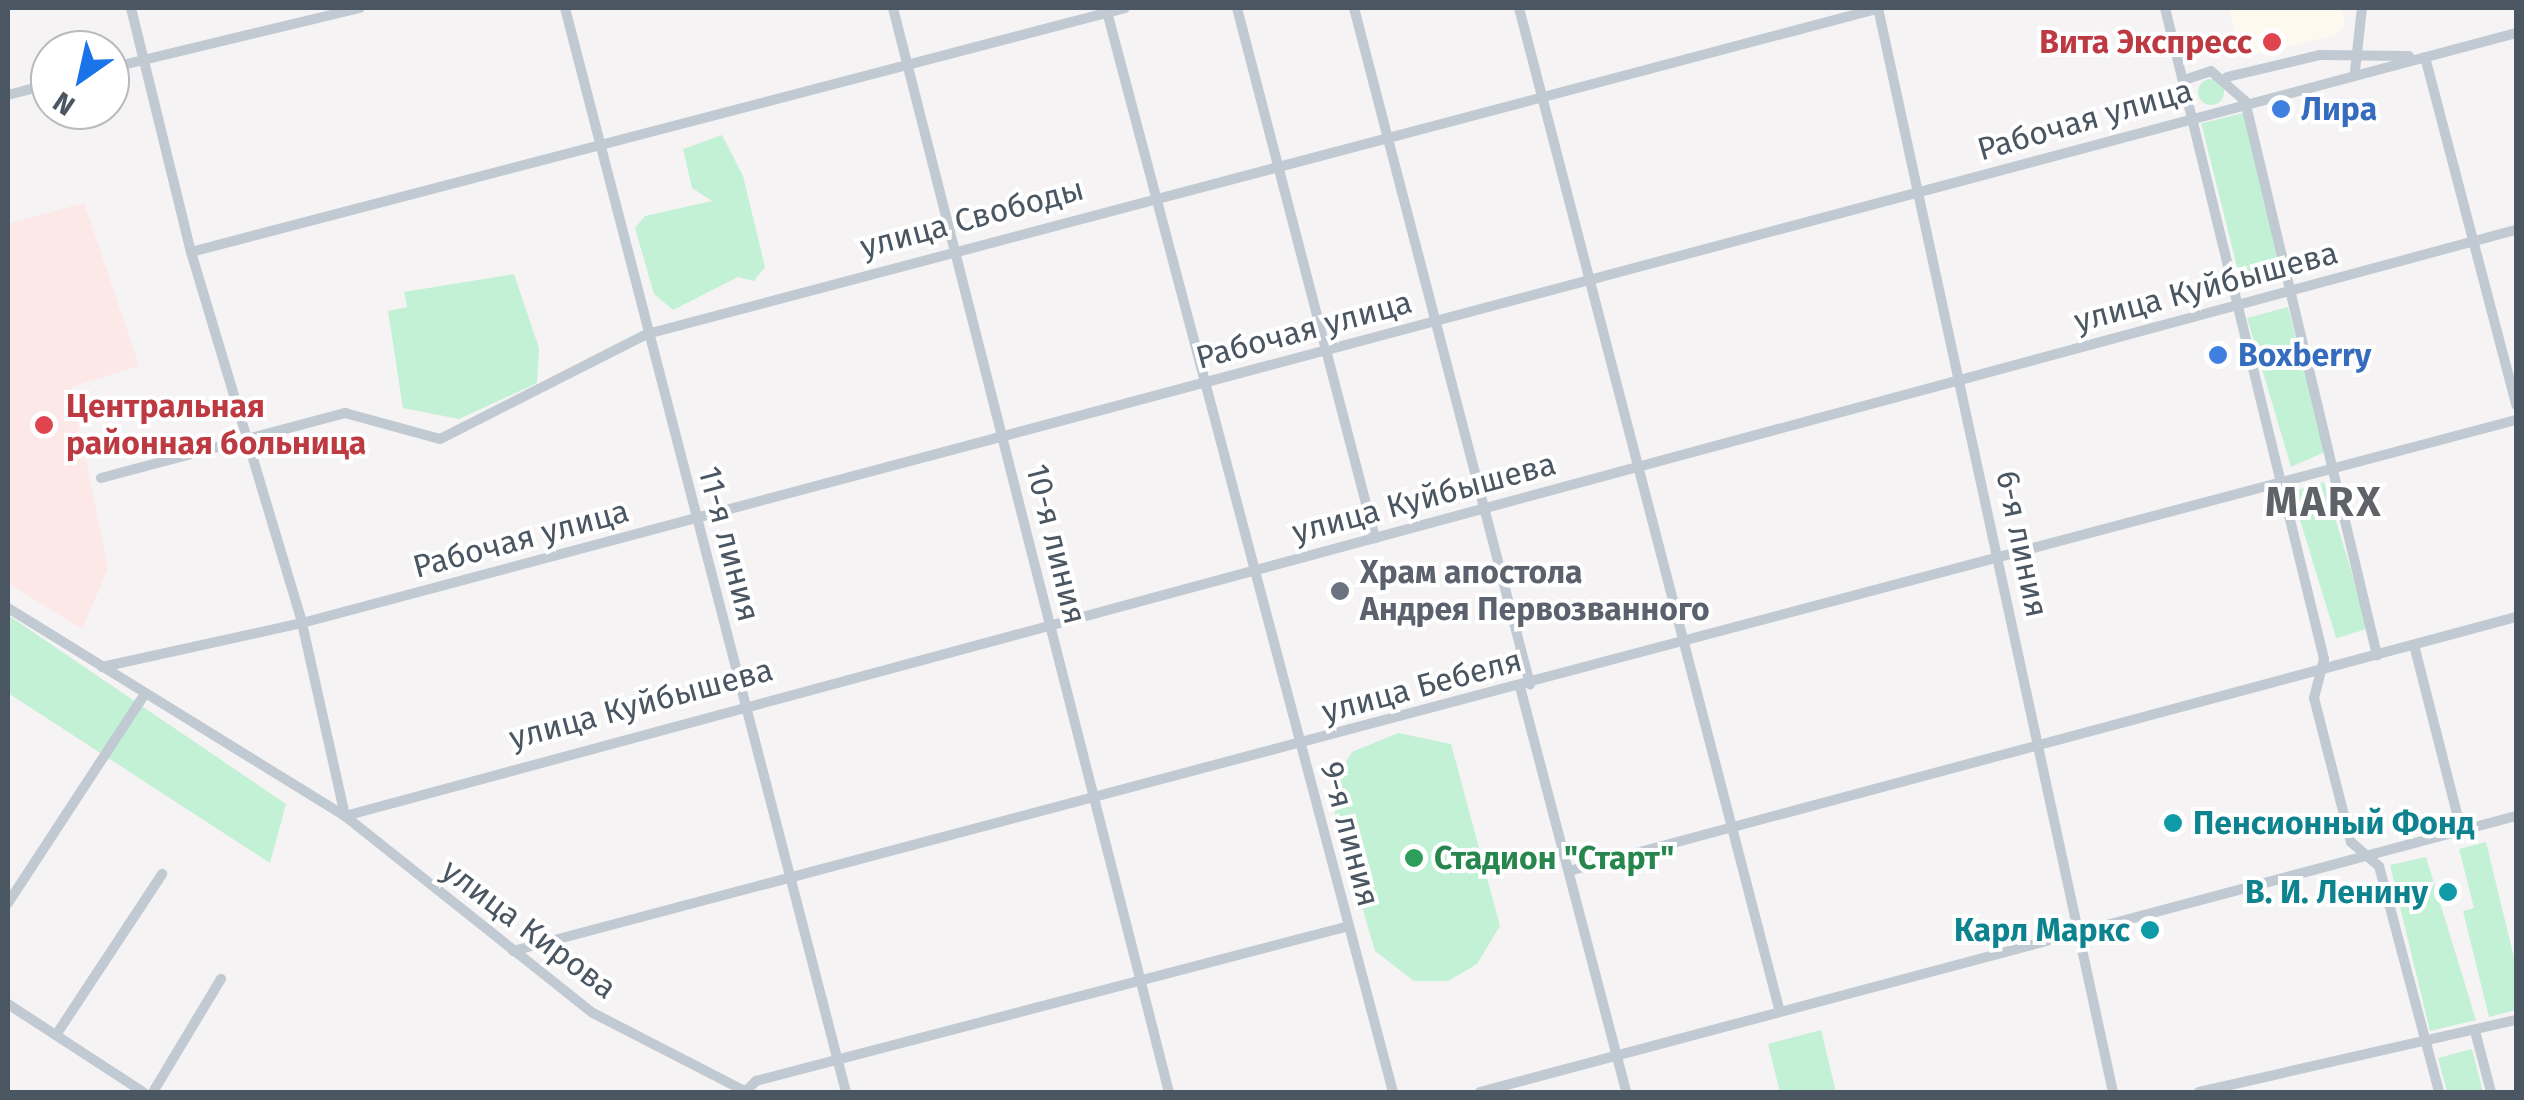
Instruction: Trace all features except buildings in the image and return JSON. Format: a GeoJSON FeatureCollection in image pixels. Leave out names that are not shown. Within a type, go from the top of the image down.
{"type":"FeatureCollection","features":[{"type":"Feature","properties":{"kind":"street"},"geometry":{"type":"LineString","coordinates":[[130,8],[191,252],[302,623],[345,816]]}},
{"type":"Feature","properties":{"kind":"street"},"geometry":{"type":"LineString","coordinates":[[130,63],[360,8]]}},
{"type":"Feature","properties":{"kind":"street","name":"11-я линия"},"geometry":{"type":"LineString","coordinates":[[565,8],[596,140],[846,1092]]}},
{"type":"Feature","properties":{"kind":"street","name":"10-я линия"},"geometry":{"type":"LineString","coordinates":[[893,8],[1169,1092]]}},
{"type":"Feature","properties":{"kind":"street"},"geometry":{"type":"LineString","coordinates":[[191,252],[596,140],[1125,8]]}},
{"type":"Feature","properties":{"kind":"street"},"geometry":{"type":"LineString","coordinates":[[1237,8],[1375,538]]}},
{"type":"Feature","properties":{"kind":"street"},"geometry":{"type":"LineString","coordinates":[[1354,8],[1486,508],[1569,871],[1626,1092]]}},
{"type":"Feature","properties":{"kind":"street"},"geometry":{"type":"LineString","coordinates":[[1520,8],[1780,1012]]}},
{"type":"Feature","properties":{"kind":"street","name":"улица Свободы"},"geometry":{"type":"LineString","coordinates":[[101,478],[344,413],[440,439],[647,334],[953,247],[1878,8]]}},
{"type":"Feature","properties":{"kind":"street","name":"6-я линия"},"geometry":{"type":"LineString","coordinates":[[1878,8],[2114,1092]]}},
{"type":"Feature","properties":{"kind":"street"},"geometry":{"type":"LineString","coordinates":[[2164,8],[2184,80],[2186,116],[2240,305],[2324,659],[2317,674],[2314,698],[2351,842],[2379,866],[2439,1092]]}},
{"type":"Feature","properties":{"kind":"street"},"geometry":{"type":"LineString","coordinates":[[2355,71],[2362,8]]}},
{"type":"Feature","properties":{"kind":"street","name":"9-я линия"},"geometry":{"type":"LineString","coordinates":[[1107,10],[1394,1092]]}},
{"type":"Feature","properties":{"kind":"street","name":"Рабочая улица"},"geometry":{"type":"LineString","coordinates":[[102,666],[302,623],[1920,194],[2355,71],[2516,34]]}},
{"type":"Feature","properties":{"kind":"street"},"geometry":{"type":"LineString","coordinates":[[2227,77],[2357,51],[2425,57],[2516,405]]}},
{"type":"Feature","properties":{"kind":"street"},"geometry":{"type":"LineString","coordinates":[[2184,80],[2212,70],[2227,77],[2245,102],[2335,466],[2376,656]]}},
{"type":"Feature","properties":{"kind":"street","name":"улица Куйбышева"},"geometry":{"type":"LineString","coordinates":[[345,816],[744,702],[1375,538],[2516,230]]}},
{"type":"Feature","properties":{"kind":"street","name":"улица Бебеля"},"geometry":{"type":"LineString","coordinates":[[513,951],[2000,560],[2280,480],[2516,420]]}},
{"type":"Feature","properties":{"kind":"street","name":"улица Кирова"},"geometry":{"type":"LineString","coordinates":[[8,608],[144,696],[345,816],[593,1013],[746,1092]]}},
{"type":"Feature","properties":{"kind":"street"},"geometry":{"type":"LineString","coordinates":[[1569,871],[2317,674],[2516,617]]}},
{"type":"Feature","properties":{"kind":"street"},"geometry":{"type":"LineString","coordinates":[[2414,645],[2461,830]]}},
{"type":"Feature","properties":{"kind":"street"},"geometry":{"type":"LineString","coordinates":[[8,903],[144,696]]}},
{"type":"Feature","properties":{"kind":"street"},"geometry":{"type":"LineString","coordinates":[[1480,1092],[2516,816]]}},
{"type":"Feature","properties":{"kind":"street"},"geometry":{"type":"LineString","coordinates":[[56,1035],[162,874]]}},
{"type":"Feature","properties":{"kind":"street"},"geometry":{"type":"LineString","coordinates":[[746,1092],[756,1080],[838,1064],[1349,926]]}},
{"type":"Feature","properties":{"kind":"street"},"geometry":{"type":"LineString","coordinates":[[153,1092],[221,978]]}},
{"type":"Feature","properties":{"kind":"street"},"geometry":{"type":"LineString","coordinates":[[8,1004],[143,1092]]}},
{"type":"Feature","properties":{"kind":"street"},"geometry":{"type":"LineString","coordinates":[[2199,1092],[2516,1020]]}},
{"type":"Feature","properties":{"kind":"street"},"geometry":{"type":"LineString","coordinates":[[2475,1031],[2491,1092]]}},
{"type":"Feature","properties":{"kind":"shaded area"},"geometry":{"type":"Polygon","coordinates":[[[2228,8],[2342,8],[2345,24],[2336,35],[2242,58],[2228,8]]]}},
{"type":"Feature","properties":{"kind":"shaded area","name":"Центральная районная больница"},"geometry":{"type":"Polygon","coordinates":[[[84,203],[139,366],[71,387],[108,568],[82,629],[8,583],[8,224],[84,203]]]}},
{"type":"Feature","properties":{"kind":"green space"},"geometry":{"type":"Polygon","coordinates":[[[2211,79],[2220,83],[2224,92],[2220,101],[2211,105],[2202,101],[2198,92],[2202,83],[2211,79]]]}},
{"type":"Feature","properties":{"kind":"green space"},"geometry":{"type":"Polygon","coordinates":[[[2243,113],[2284,276],[2242,286],[2201,123],[2243,113]]]}},
{"type":"Feature","properties":{"kind":"green space"},"geometry":{"type":"Polygon","coordinates":[[[722,135],[743,176],[765,267],[754,281],[738,277],[673,310],[654,294],[635,228],[645,216],[712,201],[692,188],[683,149],[722,135]]]}},
{"type":"Feature","properties":{"kind":"green space"},"geometry":{"type":"Polygon","coordinates":[[[514,274],[539,348],[537,383],[459,419],[403,408],[388,311],[407,307],[404,292],[514,274]]]}},
{"type":"Feature","properties":{"kind":"green space"},"geometry":{"type":"Polygon","coordinates":[[[2288,307],[2325,452],[2291,467],[2247,318],[2288,307]]]}},
{"type":"Feature","properties":{"kind":"green space"},"geometry":{"type":"Polygon","coordinates":[[[2324,482],[2369,628],[2336,638],[2291,492],[2324,482]]]}},
{"type":"Feature","properties":{"kind":"green space"},"geometry":{"type":"Polygon","coordinates":[[[8,615],[286,804],[270,863],[8,693],[8,615]]]}},
{"type":"Feature","properties":{"kind":"green space","name":"Стадион \"Старт\""},"geometry":{"type":"Polygon","coordinates":[[[1398,733],[1451,744],[1500,926],[1477,964],[1448,981],[1414,981],[1375,951],[1335,814],[1335,781],[1352,752],[1398,733]]]}},
{"type":"Feature","properties":{"kind":"green space"},"geometry":{"type":"Polygon","coordinates":[[[2486,842],[2516,966],[2516,1010],[2489,1017],[2463,911],[2474,908],[2459,849],[2486,842]]]}},
{"type":"Feature","properties":{"kind":"green space"},"geometry":{"type":"Polygon","coordinates":[[[2426,857],[2476,1020],[2430,1031],[2390,865],[2426,857]]]}},
{"type":"Feature","properties":{"kind":"green space"},"geometry":{"type":"Polygon","coordinates":[[[1821,1030],[1836,1092],[1780,1092],[1768,1044],[1821,1030]]]}},
{"type":"Feature","properties":{"kind":"green space"},"geometry":{"type":"Polygon","coordinates":[[[2472,1049],[2483,1092],[2447,1092],[2438,1058],[2472,1049]]]}},
{"type":"Feature","properties":{"kind":"place","name":"Вита Экспресс"},"geometry":{"type":"Point","coordinates":[2272,42]}},
{"type":"Feature","properties":{"kind":"place","name":"Лира"},"geometry":{"type":"Point","coordinates":[2281,109]}},
{"type":"Feature","properties":{"kind":"place","name":"Boxberry"},"geometry":{"type":"Point","coordinates":[2218,355]}},
{"type":"Feature","properties":{"kind":"place","name":"Центральная районная больница"},"geometry":{"type":"Point","coordinates":[44,425]}},
{"type":"Feature","properties":{"kind":"place","name":"Храм апостола Андрея Первозванного"},"geometry":{"type":"Point","coordinates":[1340,591]}},
{"type":"Feature","properties":{"kind":"place","name":"Пенсионный Фонд"},"geometry":{"type":"Point","coordinates":[2173,823]}},
{"type":"Feature","properties":{"kind":"place","name":"Стадион \"Старт\""},"geometry":{"type":"Point","coordinates":[1414,858]}},
{"type":"Feature","properties":{"kind":"place","name":"В. И. Ленину"},"geometry":{"type":"Point","coordinates":[2448,892]}},
{"type":"Feature","properties":{"kind":"place","name":"Карл Маркс"},"geometry":{"type":"Point","coordinates":[2150,930]}},
{"type":"Feature","properties":{"kind":"district","name":"MARX"},"geometry":{"type":"Point","coordinates":[2324,502]}}]}
